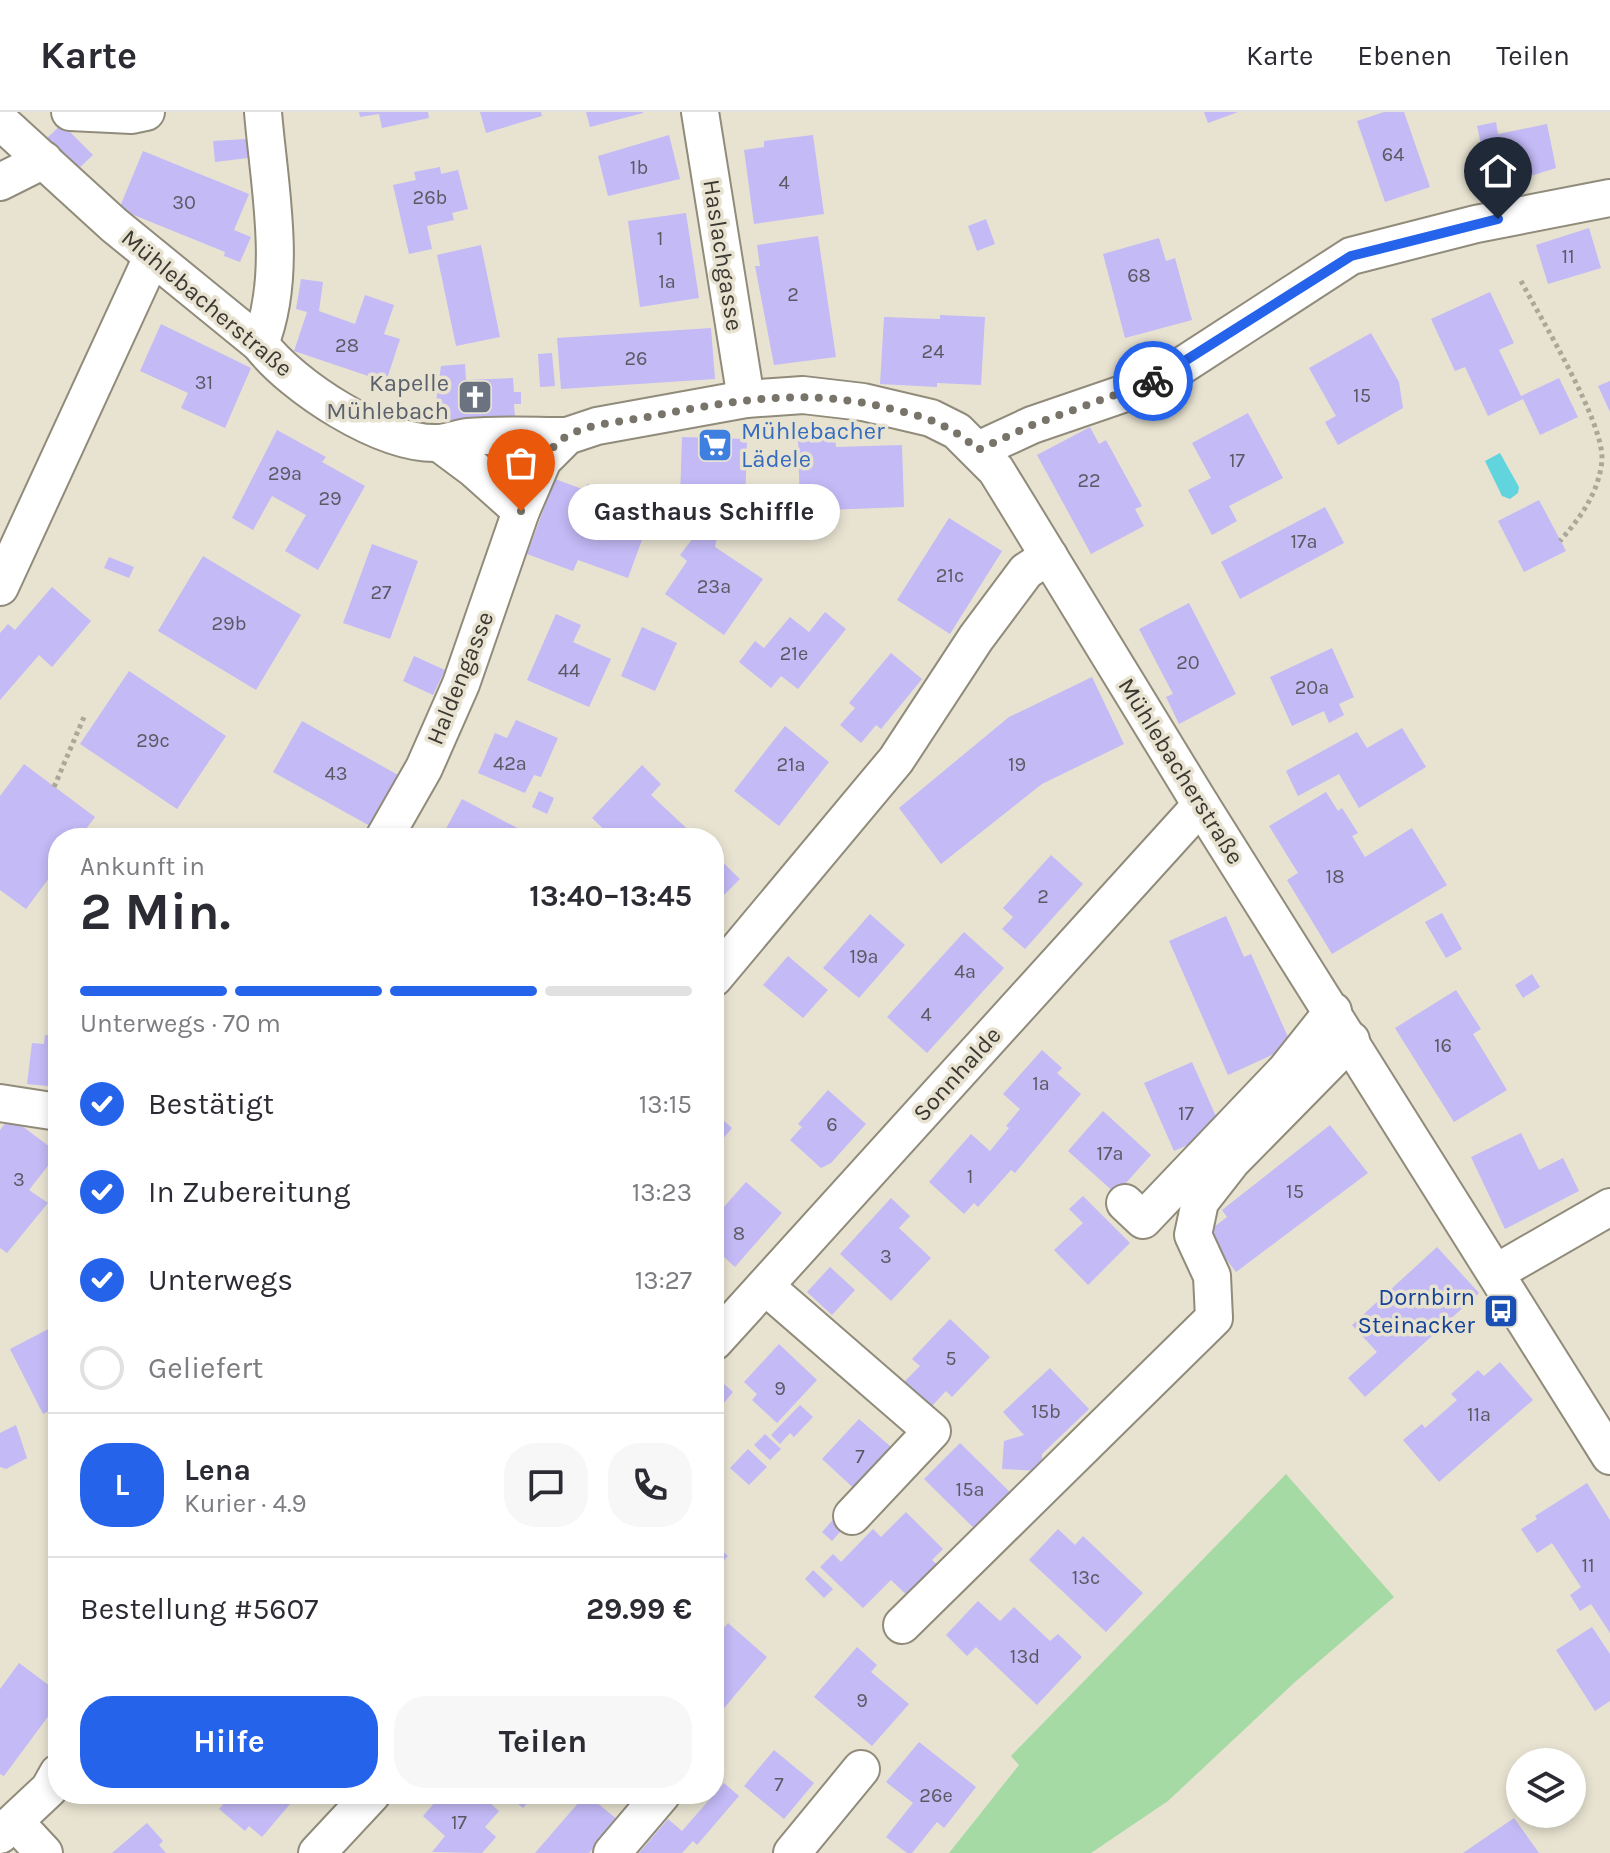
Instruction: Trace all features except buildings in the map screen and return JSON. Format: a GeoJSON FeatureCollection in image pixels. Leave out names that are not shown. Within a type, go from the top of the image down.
{"type":"FeatureCollection","features":[{"type":"Feature","properties":{"kind":"street"},"geometry":{"type":"LineString","coordinates":[[70,112],[132,115],[146,112]]}},
{"type":"Feature","properties":{"kind":"street"},"geometry":{"type":"LineString","coordinates":[[260,344],[268,322],[274,238],[263,112]]}},
{"type":"Feature","properties":{"kind":"street","name":"Haslachgasse"},"geometry":{"type":"LineString","coordinates":[[700,112],[746,399]]}},
{"type":"Feature","properties":{"kind":"street","name":"Mühlebacherstraße"},"geometry":{"type":"LineString","coordinates":[[0,121],[152,257],[260,344],[276,366],[360,422],[407,439],[439,443],[467,437],[567,436],[597,426],[746,399],[803,395],[863,402],[931,418],[957,431],[996,470],[1201,805],[1610,1456]]}},
{"type":"Feature","properties":{"kind":"street"},"geometry":{"type":"LineString","coordinates":[[0,182],[44,160]]}},
{"type":"Feature","properties":{"kind":"street"},"geometry":{"type":"LineString","coordinates":[[978,450],[1032,425],[1151,382],[1351,256],[1476,224],[1610,198]]}},
{"type":"Feature","properties":{"kind":"street"},"geometry":{"type":"LineString","coordinates":[[0,587],[152,257]]}},
{"type":"Feature","properties":{"kind":"street"},"geometry":{"type":"LineString","coordinates":[[521,511],[543,460],[567,436]]}},
{"type":"Feature","properties":{"kind":"street","name":"Mühlebacherstraße"},"geometry":{"type":"LineString","coordinates":[[439,443],[521,511]]}},
{"type":"Feature","properties":{"kind":"street","name":"Haldengasse"},"geometry":{"type":"LineString","coordinates":[[390,828],[424,768],[461,684],[521,511]]}},
{"type":"Feature","properties":{"kind":"street"},"geometry":{"type":"LineString","coordinates":[[724,966],[896,760],[976,638],[1026,571],[1049,556]]}},
{"type":"Feature","properties":{"kind":"street","name":"Sonnhalde"},"geometry":{"type":"LineString","coordinates":[[724,1331],[1201,805]]}},
{"type":"Feature","properties":{"kind":"street"},"geometry":{"type":"LineString","coordinates":[[1125,1203],[1143,1220],[1286,1070],[1342,1025]]}},
{"type":"Feature","properties":{"kind":"street"},"geometry":{"type":"LineString","coordinates":[[902,1625],[1214,1318],[1212,1276],[1193,1235],[1200,1202],[1342,1025]]}},
{"type":"Feature","properties":{"kind":"street"},"geometry":{"type":"LineString","coordinates":[[0,1103],[48,1110]]}},
{"type":"Feature","properties":{"kind":"street"},"geometry":{"type":"LineString","coordinates":[[1497,1272],[1610,1207]]}},
{"type":"Feature","properties":{"kind":"street"},"geometry":{"type":"LineString","coordinates":[[765,1286],[932,1431],[852,1516]]}},
{"type":"Feature","properties":{"kind":"street"},"geometry":{"type":"LineString","coordinates":[[792,1853],[861,1769]]}},
{"type":"Feature","properties":{"kind":"street"},"geometry":{"type":"LineString","coordinates":[[44,1853],[8,1829],[48,1790]]}},
{"type":"Feature","properties":{"kind":"street"},"geometry":{"type":"LineString","coordinates":[[317,1853],[363,1804]]}},
{"type":"Feature","properties":{"kind":"street"},"geometry":{"type":"LineString","coordinates":[[612,1853],[654,1804]]}},
{"type":"Feature","properties":{"kind":"path"},"geometry":{"type":"LineString","coordinates":[[1521,281],[1593,421],[1602,458],[1596,489],[1579,519],[1560,541]]}},
{"type":"Feature","properties":{"kind":"path"},"geometry":{"type":"LineString","coordinates":[[54,787],[84,717]]}},
{"type":"Feature","properties":{"kind":"green space"},"geometry":{"type":"Polygon","coordinates":[[[1286,1474],[1394,1597],[1295,1682],[1168,1801],[1091,1853],[949,1853],[1019,1765],[1011,1756],[1286,1474]]]}},
{"type":"Feature","properties":{"kind":"water"},"geometry":{"type":"Polygon","coordinates":[[[1500,453],[1519,487],[1518,493],[1510,499],[1502,496],[1485,461],[1500,453]]]}},
{"type":"Feature","properties":{"kind":"way so far"},"geometry":{"type":"LineString","coordinates":[[521,511],[543,460],[567,436],[597,426],[746,399],[803,395],[863,402],[931,418],[957,431],[978,450],[1032,425],[1153,381]]}},
{"type":"Feature","properties":{"kind":"place","name":"Kapelle Mühlebach"},"geometry":{"type":"Point","coordinates":[475,397]}},
{"type":"Feature","properties":{"kind":"place","name":"Mühlebacher Lädele"},"geometry":{"type":"Point","coordinates":[715,445]}},
{"type":"Feature","properties":{"kind":"place","name":"Gasthaus Schiffle"},"geometry":{"type":"Point","coordinates":[521,511]}},
{"type":"Feature","properties":{"kind":"place","name":"Dornbirn Steinacker"},"geometry":{"type":"Point","coordinates":[1501,1311]}},
{"type":"Feature","properties":{"kind":"route"},"geometry":{"type":"LineString","coordinates":[[1153,381],[1183,365],[1351,256],[1498,219]]}}]}
